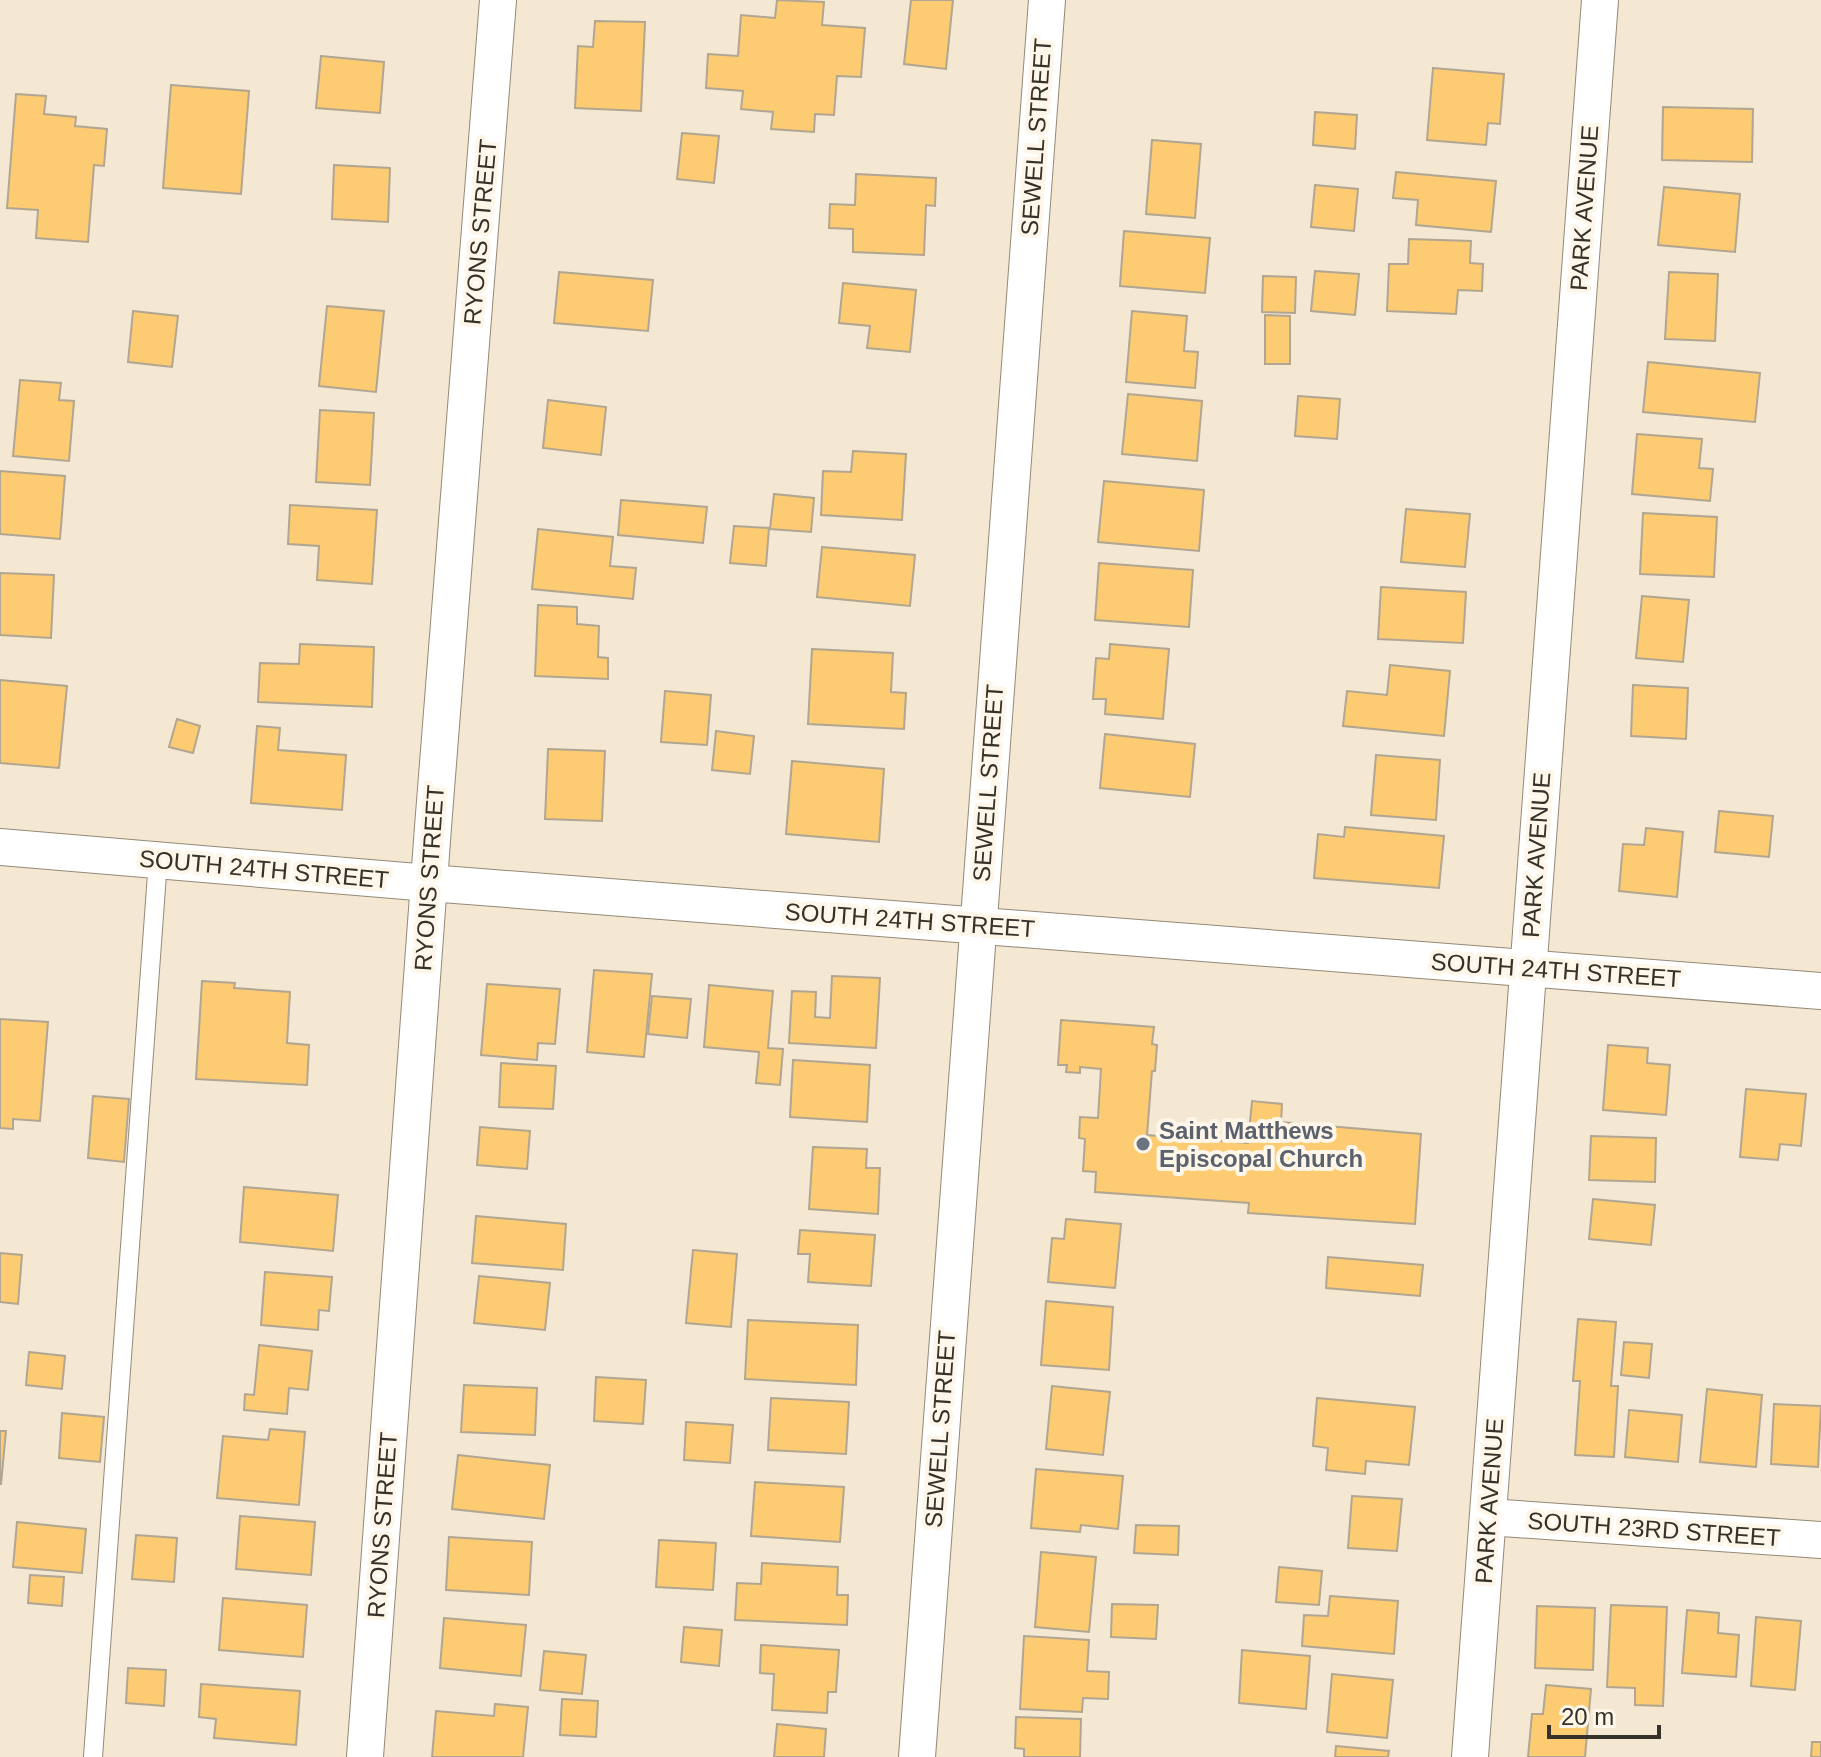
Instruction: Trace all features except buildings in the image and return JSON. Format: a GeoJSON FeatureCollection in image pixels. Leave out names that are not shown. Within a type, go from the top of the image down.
{"type":"FeatureCollection","features":[{"type":"Feature","properties":{"kind":"street","name":"RYONS STREET"},"geometry":{"type":"LineString","coordinates":[[365,1757],[498,0]]}},
{"type":"Feature","properties":{"kind":"street","name":"SEWELL STREET"},"geometry":{"type":"LineString","coordinates":[[917,1757],[1047,0]]}},
{"type":"Feature","properties":{"kind":"street","name":"PARK AVENUE"},"geometry":{"type":"LineString","coordinates":[[1470,1757],[1600,0]]}},
{"type":"Feature","properties":{"kind":"street","name":"SOUTH 24TH STREET"},"geometry":{"type":"LineString","coordinates":[[0,847],[1821,991]]}},
{"type":"Feature","properties":{"kind":"street","name":"SOUTH 23RD STREET"},"geometry":{"type":"LineString","coordinates":[[1488,1517],[1821,1540]]}},
{"type":"Feature","properties":{"kind":"lane"},"geometry":{"type":"LineString","coordinates":[[93,1757],[158,860]]}},
{"type":"Feature","properties":{"kind":"place","name":"Saint Matthews Episcopal Church"},"geometry":{"type":"Point","coordinates":[1143,1144]}}]}
